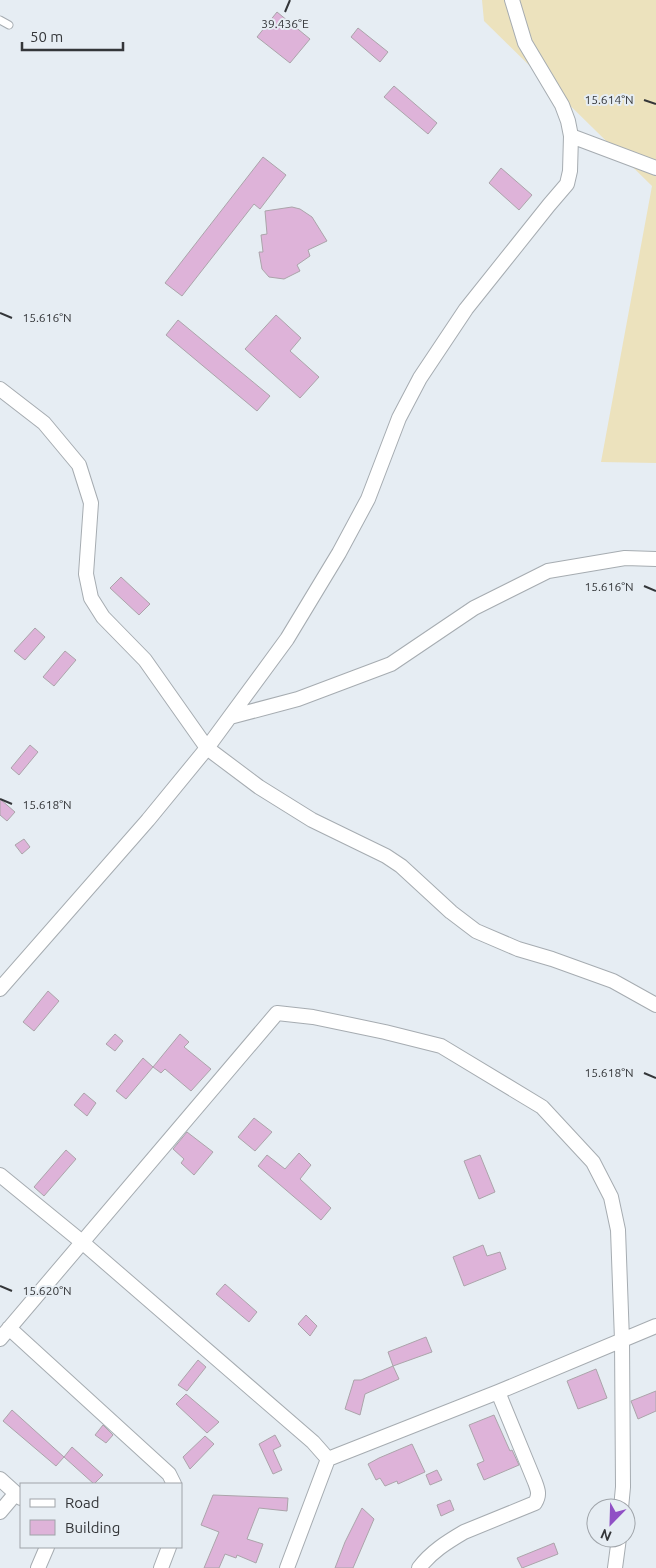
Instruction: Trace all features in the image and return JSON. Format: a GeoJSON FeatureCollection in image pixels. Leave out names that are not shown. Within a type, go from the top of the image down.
{"type":"FeatureCollection","features":[{"type":"Feature","properties":{"kind":"street"},"geometry":{"type":"LineString","coordinates":[[3,980],[148,820],[207,748],[287,639],[339,553],[368,499],[399,418],[420,378],[466,310],[549,204],[567,184],[570,171],[571,136],[568,121],[562,105],[525,42],[512,0]]}},
{"type":"Feature","properties":{"kind":"street"},"geometry":{"type":"LineString","coordinates":[[571,136],[656,168]]}},
{"type":"Feature","properties":{"kind":"street"},"geometry":{"type":"LineString","coordinates":[[0,389],[44,424],[79,465],[91,503],[86,574],[91,598],[103,617],[145,660],[207,748],[259,786],[312,820],[386,856],[401,866],[450,912],[476,931],[518,948],[613,981],[656,1005]]}},
{"type":"Feature","properties":{"kind":"street"},"geometry":{"type":"LineString","coordinates":[[230,717],[298,699],[391,664],[474,608],[548,571],[625,558],[656,559]]}},
{"type":"Feature","properties":{"kind":"street"},"geometry":{"type":"LineString","coordinates":[[174,1483],[169,1474],[4,1334],[277,1013],[314,1017],[441,1046],[542,1106],[594,1162],[610,1197],[618,1230],[622,1340],[622,1498]]}},
{"type":"Feature","properties":{"kind":"street"},"geometry":{"type":"LineString","coordinates":[[0,1175],[82,1242],[314,1442],[328,1459]]}},
{"type":"Feature","properties":{"kind":"street"},"geometry":{"type":"LineString","coordinates":[[288,1568],[328,1459],[498,1392],[656,1326]]}},
{"type":"Feature","properties":{"kind":"street"},"geometry":{"type":"LineString","coordinates":[[419,1568],[436,1549],[459,1535],[535,1503],[538,1498],[539,1492],[498,1392]]}},
{"type":"Feature","properties":{"kind":"street"},"geometry":{"type":"LineString","coordinates":[[0,1479],[19,1496],[0,1512]]}},
{"type":"Feature","properties":{"kind":"street"},"geometry":{"type":"LineString","coordinates":[[38,1568],[47,1548]]}},
{"type":"Feature","properties":{"kind":"street"},"geometry":{"type":"LineString","coordinates":[[161,1568],[169,1548]]}},
{"type":"Feature","properties":{"kind":"street"},"geometry":{"type":"LineString","coordinates":[[615,1568],[618,1548]]}},
{"type":"Feature","properties":{"kind":"lane"},"geometry":{"type":"LineString","coordinates":[[0,20],[9,25]]}},
{"type":"Feature","properties":{"kind":"sand"},"geometry":{"type":"Polygon","coordinates":[[[482,0],[656,0],[656,463],[601,462],[652,186],[484,21],[482,0]]]}},
{"type":"Feature","properties":{"kind":"building"},"geometry":{"type":"Polygon","coordinates":[[[277,12],[310,39],[290,63],[257,37],[277,12]]]}},
{"type":"Feature","properties":{"kind":"building"},"geometry":{"type":"Polygon","coordinates":[[[358,28],[388,52],[380,62],[351,37],[358,28]]]}},
{"type":"Feature","properties":{"kind":"building"},"geometry":{"type":"Polygon","coordinates":[[[394,86],[437,123],[428,134],[384,97],[394,86]]]}},
{"type":"Feature","properties":{"kind":"building"},"geometry":{"type":"Polygon","coordinates":[[[263,157],[286,175],[260,209],[254,204],[182,296],[165,283],[263,157]]]}},
{"type":"Feature","properties":{"kind":"building"},"geometry":{"type":"Polygon","coordinates":[[[501,168],[532,195],[519,210],[489,183],[501,168]]]}},
{"type":"Feature","properties":{"kind":"building"},"geometry":{"type":"Polygon","coordinates":[[[292,207],[300,209],[312,217],[327,241],[308,250],[310,256],[297,265],[300,271],[284,279],[269,277],[262,269],[259,252],[263,252],[261,235],[267,234],[265,211],[292,207]]]}},
{"type":"Feature","properties":{"kind":"building"},"geometry":{"type":"Polygon","coordinates":[[[276,315],[301,338],[290,351],[319,377],[300,398],[245,349],[276,315]]]}},
{"type":"Feature","properties":{"kind":"building"},"geometry":{"type":"Polygon","coordinates":[[[178,320],[270,396],[257,411],[166,335],[178,320]]]}},
{"type":"Feature","properties":{"kind":"building"},"geometry":{"type":"Polygon","coordinates":[[[121,577],[150,604],[139,615],[110,588],[121,577]]]}},
{"type":"Feature","properties":{"kind":"building"},"geometry":{"type":"Polygon","coordinates":[[[35,628],[45,637],[25,660],[14,651],[35,628]]]}},
{"type":"Feature","properties":{"kind":"building"},"geometry":{"type":"Polygon","coordinates":[[[65,651],[76,660],[54,686],[43,677],[65,651]]]}},
{"type":"Feature","properties":{"kind":"building"},"geometry":{"type":"Polygon","coordinates":[[[30,745],[38,752],[19,775],[11,768],[30,745]]]}},
{"type":"Feature","properties":{"kind":"building"},"geometry":{"type":"Polygon","coordinates":[[[0,799],[15,812],[7,821],[0,815],[0,799]]]}},
{"type":"Feature","properties":{"kind":"building"},"geometry":{"type":"Polygon","coordinates":[[[24,839],[30,847],[22,854],[15,845],[24,839]]]}},
{"type":"Feature","properties":{"kind":"building"},"geometry":{"type":"Polygon","coordinates":[[[48,991],[59,1001],[34,1031],[23,1022],[48,991]]]}},
{"type":"Feature","properties":{"kind":"building"},"geometry":{"type":"Polygon","coordinates":[[[115,1034],[123,1041],[115,1051],[106,1044],[115,1034]]]}},
{"type":"Feature","properties":{"kind":"building"},"geometry":{"type":"Polygon","coordinates":[[[180,1034],[189,1042],[184,1047],[211,1069],[191,1091],[165,1069],[161,1073],[153,1067],[180,1034]]]}},
{"type":"Feature","properties":{"kind":"building"},"geometry":{"type":"Polygon","coordinates":[[[143,1058],[153,1067],[126,1099],[116,1091],[143,1058]]]}},
{"type":"Feature","properties":{"kind":"building"},"geometry":{"type":"Polygon","coordinates":[[[84,1093],[96,1103],[87,1116],[74,1105],[84,1093]]]}},
{"type":"Feature","properties":{"kind":"building"},"geometry":{"type":"Polygon","coordinates":[[[254,1118],[272,1132],[255,1151],[238,1137],[254,1118]]]}},
{"type":"Feature","properties":{"kind":"building"},"geometry":{"type":"Polygon","coordinates":[[[187,1132],[213,1152],[194,1175],[181,1163],[184,1159],[173,1149],[187,1132]]]}},
{"type":"Feature","properties":{"kind":"building"},"geometry":{"type":"Polygon","coordinates":[[[66,1150],[76,1159],[44,1196],[34,1187],[66,1150]]]}},
{"type":"Feature","properties":{"kind":"building"},"geometry":{"type":"Polygon","coordinates":[[[299,1153],[311,1165],[300,1179],[331,1208],[321,1220],[258,1166],[267,1155],[285,1169],[299,1153]]]}},
{"type":"Feature","properties":{"kind":"building"},"geometry":{"type":"Polygon","coordinates":[[[480,1155],[495,1192],[479,1199],[464,1161],[480,1155]]]}},
{"type":"Feature","properties":{"kind":"building"},"geometry":{"type":"Polygon","coordinates":[[[483,1245],[487,1256],[500,1252],[506,1269],[464,1286],[453,1257],[483,1245]]]}},
{"type":"Feature","properties":{"kind":"building"},"geometry":{"type":"Polygon","coordinates":[[[225,1284],[257,1312],[249,1322],[216,1294],[225,1284]]]}},
{"type":"Feature","properties":{"kind":"building"},"geometry":{"type":"Polygon","coordinates":[[[306,1315],[317,1326],[310,1336],[298,1324],[306,1315]]]}},
{"type":"Feature","properties":{"kind":"building"},"geometry":{"type":"Polygon","coordinates":[[[426,1337],[432,1352],[393,1366],[388,1352],[426,1337]]]}},
{"type":"Feature","properties":{"kind":"building"},"geometry":{"type":"Polygon","coordinates":[[[198,1360],[206,1367],[187,1391],[178,1385],[198,1360]]]}},
{"type":"Feature","properties":{"kind":"building"},"geometry":{"type":"Polygon","coordinates":[[[393,1366],[399,1379],[365,1394],[360,1415],[345,1409],[354,1380],[361,1380],[393,1366]]]}},
{"type":"Feature","properties":{"kind":"building"},"geometry":{"type":"Polygon","coordinates":[[[596,1369],[607,1398],[578,1409],[567,1381],[596,1369]]]}},
{"type":"Feature","properties":{"kind":"building"},"geometry":{"type":"Polygon","coordinates":[[[656,1391],[656,1411],[638,1419],[631,1401],[656,1391]]]}},
{"type":"Feature","properties":{"kind":"building"},"geometry":{"type":"Polygon","coordinates":[[[186,1394],[219,1422],[207,1433],[176,1404],[186,1394]]]}},
{"type":"Feature","properties":{"kind":"building"},"geometry":{"type":"Polygon","coordinates":[[[12,1410],[64,1457],[56,1466],[3,1421],[12,1410]]]}},
{"type":"Feature","properties":{"kind":"building"},"geometry":{"type":"Polygon","coordinates":[[[494,1415],[510,1451],[512,1450],[519,1465],[484,1480],[477,1464],[484,1461],[469,1425],[494,1415]]]}},
{"type":"Feature","properties":{"kind":"building"},"geometry":{"type":"Polygon","coordinates":[[[103,1425],[113,1435],[106,1443],[95,1435],[103,1425]]]}},
{"type":"Feature","properties":{"kind":"building"},"geometry":{"type":"Polygon","coordinates":[[[275,1435],[281,1446],[273,1450],[282,1470],[273,1474],[259,1444],[275,1435]]]}},
{"type":"Feature","properties":{"kind":"building"},"geometry":{"type":"Polygon","coordinates":[[[205,1436],[214,1444],[190,1469],[183,1457],[205,1436]]]}},
{"type":"Feature","properties":{"kind":"building"},"geometry":{"type":"Polygon","coordinates":[[[412,1444],[425,1472],[398,1484],[397,1481],[385,1486],[380,1478],[376,1480],[368,1464],[412,1444]]]}},
{"type":"Feature","properties":{"kind":"building"},"geometry":{"type":"Polygon","coordinates":[[[72,1447],[103,1475],[93,1483],[64,1457],[72,1447]]]}},
{"type":"Feature","properties":{"kind":"building"},"geometry":{"type":"Polygon","coordinates":[[[437,1470],[442,1480],[430,1485],[426,1475],[437,1470]]]}},
{"type":"Feature","properties":{"kind":"building"},"geometry":{"type":"Polygon","coordinates":[[[213,1495],[288,1498],[287,1511],[259,1508],[247,1539],[263,1544],[256,1563],[237,1555],[236,1558],[225,1554],[219,1568],[204,1568],[219,1532],[201,1525],[213,1495]]]}},
{"type":"Feature","properties":{"kind":"building"},"geometry":{"type":"Polygon","coordinates":[[[450,1500],[454,1510],[441,1516],[437,1505],[450,1500]]]}},
{"type":"Feature","properties":{"kind":"building"},"geometry":{"type":"Polygon","coordinates":[[[362,1508],[374,1519],[353,1568],[335,1568],[345,1542],[362,1508]]]}},
{"type":"Feature","properties":{"kind":"building"},"geometry":{"type":"Polygon","coordinates":[[[554,1543],[558,1554],[522,1568],[517,1558],[554,1543]]]}}]}
